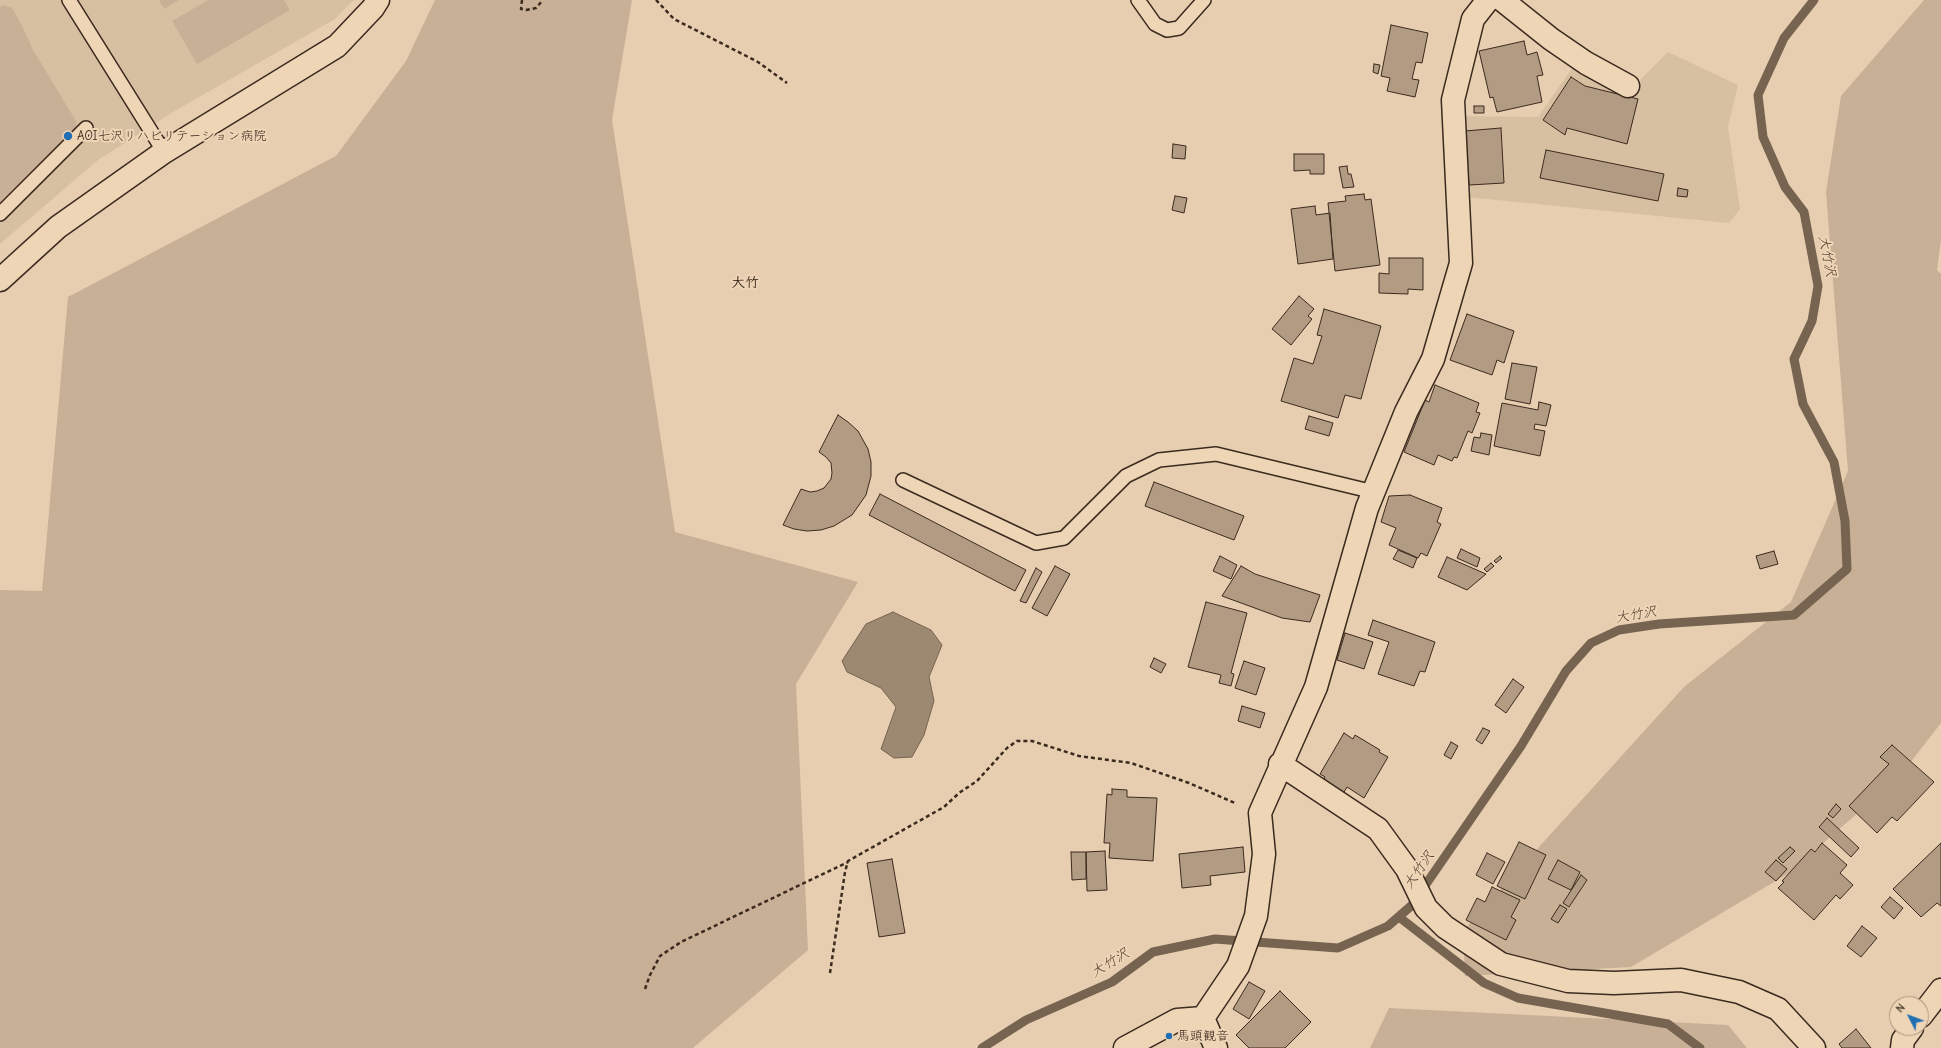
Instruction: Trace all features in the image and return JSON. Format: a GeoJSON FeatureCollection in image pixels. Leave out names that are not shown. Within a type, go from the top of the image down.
{"type":"FeatureCollection","features":[{"type":"Feature","properties":{"kind":"street"},"geometry":{"type":"LineString","coordinates":[[0,280],[58,226],[164,152],[336,46],[373,8],[378,0]]}},
{"type":"Feature","properties":{"kind":"street"},"geometry":{"type":"LineString","coordinates":[[1202,1018],[1238,966],[1256,916],[1264,854],[1260,813],[1280,764],[1316,686],[1350,565],[1374,492],[1406,412],[1433,359],[1461,263],[1453,100],[1473,19],[1488,0]]}},
{"type":"Feature","properties":{"kind":"street"},"geometry":{"type":"LineString","coordinates":[[1502,0],[1557,43],[1586,63],[1628,86]]}},
{"type":"Feature","properties":{"kind":"street"},"geometry":{"type":"LineString","coordinates":[[1280,764],[1378,829],[1407,869],[1426,908],[1445,927],[1501,964],[1568,981],[1614,983],[1681,980],[1739,992],[1778,1009],[1814,1048]]}},
{"type":"Feature","properties":{"kind":"street"},"geometry":{"type":"LineString","coordinates":[[1929,1006],[1941,990]]}},
{"type":"Feature","properties":{"kind":"street"},"geometry":{"type":"LineString","coordinates":[[1125,1048],[1177,1020],[1202,1018]]}},
{"type":"Feature","properties":{"kind":"street"},"geometry":{"type":"LineString","coordinates":[[1202,1018],[1216,1048]]}},
{"type":"Feature","properties":{"kind":"street"},"geometry":{"type":"LineString","coordinates":[[1902,1048],[1902,1040],[1905,1036]]}},
{"type":"Feature","properties":{"kind":"lane"},"geometry":{"type":"LineString","coordinates":[[69,0],[164,152]]}},
{"type":"Feature","properties":{"kind":"lane"},"geometry":{"type":"LineString","coordinates":[[1138,0],[1155,24],[1167,30],[1179,28],[1204,0]]}},
{"type":"Feature","properties":{"kind":"lane"},"geometry":{"type":"LineString","coordinates":[[0,214],[86,128]]}},
{"type":"Feature","properties":{"kind":"lane"},"geometry":{"type":"LineString","coordinates":[[904,480],[1036,543],[1064,538],[1126,476],[1159,460],[1216,454],[1374,492]]}},
{"type":"Feature","properties":{"kind":"path"},"geometry":{"type":"LineString","coordinates":[[522,0],[521,9],[526,10],[536,8],[543,0]]}},
{"type":"Feature","properties":{"kind":"path"},"geometry":{"type":"LineString","coordinates":[[656,0],[674,19],[758,62],[787,83]]}},
{"type":"Feature","properties":{"kind":"path"},"geometry":{"type":"LineString","coordinates":[[645,989],[650,975],[660,956],[681,942],[848,861],[944,807],[959,793],[977,781],[1006,748],[1017,742],[1032,741],[1079,756],[1131,763],[1189,783],[1260,813]]}},
{"type":"Feature","properties":{"kind":"path"},"geometry":{"type":"LineString","coordinates":[[830,973],[845,872],[848,861]]}},
{"type":"Feature","properties":{"kind":"shaded area","name":"AOI七沢リハビリテーション病院"},"geometry":{"type":"Polygon","coordinates":[[[0,0],[354,0],[335,19],[173,112],[98,160],[0,244],[0,0]]]}},
{"type":"Feature","properties":{"kind":"shaded area"},"geometry":{"type":"Polygon","coordinates":[[[159,0],[179,0],[164,9],[159,0]]]}},
{"type":"Feature","properties":{"kind":"shaded area"},"geometry":{"type":"Polygon","coordinates":[[[208,0],[284,0],[290,10],[197,64],[172,21],[208,0]]]}},
{"type":"Feature","properties":{"kind":"shaded area"},"geometry":{"type":"Polygon","coordinates":[[[435,0],[632,0],[612,120],[675,532],[858,582],[796,684],[808,950],[693,1048],[0,1048],[0,590],[42,591],[68,297],[336,156],[406,61],[435,0]]]}},
{"type":"Feature","properties":{"kind":"shaded area"},"geometry":{"type":"Polygon","coordinates":[[[1924,0],[1941,0],[1941,240],[1937,270],[1941,274],[1941,723],[1899,777],[1789,873],[1631,967],[1465,976],[1463,931],[1684,687],[1791,602],[1848,471],[1826,192],[1841,96],[1924,0]]]}},
{"type":"Feature","properties":{"kind":"shaded area"},"geometry":{"type":"Polygon","coordinates":[[[4,5],[12,8],[33,50],[76,121],[77,131],[0,206],[0,7],[4,5]]]}},
{"type":"Feature","properties":{"kind":"shaded area"},"geometry":{"type":"Polygon","coordinates":[[[1668,52],[1738,85],[1728,127],[1740,209],[1729,223],[1466,197],[1460,116],[1538,117],[1573,67],[1621,89],[1636,93],[1641,79],[1668,52]]]}},
{"type":"Feature","properties":{"kind":"shaded area"},"geometry":{"type":"Polygon","coordinates":[[[893,612],[931,630],[942,645],[929,677],[934,701],[924,735],[912,757],[894,758],[881,749],[896,707],[881,688],[847,672],[842,661],[866,624],[893,612]]]}},
{"type":"Feature","properties":{"kind":"shaded area"},"geometry":{"type":"Polygon","coordinates":[[[1389,1008],[1728,1025],[1747,1048],[1370,1048],[1389,1008]]]}},
{"type":"Feature","properties":{"kind":"building"},"geometry":{"type":"Polygon","coordinates":[[[1391,25],[1428,33],[1422,63],[1416,62],[1412,79],[1419,80],[1415,97],[1387,91],[1390,78],[1381,76],[1391,25]]]}},
{"type":"Feature","properties":{"kind":"building"},"geometry":{"type":"Polygon","coordinates":[[[1524,41],[1527,55],[1537,52],[1543,75],[1537,76],[1542,102],[1497,112],[1493,97],[1490,98],[1479,51],[1524,41]]]}},
{"type":"Feature","properties":{"kind":"building"},"geometry":{"type":"Polygon","coordinates":[[[1374,64],[1380,65],[1378,74],[1373,72],[1374,64]]]}},
{"type":"Feature","properties":{"kind":"building"},"geometry":{"type":"Polygon","coordinates":[[[1571,77],[1585,86],[1638,99],[1627,144],[1567,128],[1565,135],[1543,120],[1571,77]]]}},
{"type":"Feature","properties":{"kind":"building"},"geometry":{"type":"Polygon","coordinates":[[[1474,106],[1484,106],[1484,113],[1474,113],[1474,106]]]}},
{"type":"Feature","properties":{"kind":"building"},"geometry":{"type":"Polygon","coordinates":[[[1501,128],[1504,183],[1469,185],[1465,131],[1501,128]]]}},
{"type":"Feature","properties":{"kind":"building"},"geometry":{"type":"Polygon","coordinates":[[[1173,144],[1186,146],[1185,159],[1172,158],[1173,144]]]}},
{"type":"Feature","properties":{"kind":"building"},"geometry":{"type":"Polygon","coordinates":[[[1546,150],[1664,174],[1658,201],[1540,178],[1546,150]]]}},
{"type":"Feature","properties":{"kind":"building"},"geometry":{"type":"Polygon","coordinates":[[[1294,154],[1324,154],[1324,174],[1310,174],[1310,170],[1294,171],[1294,154]]]}},
{"type":"Feature","properties":{"kind":"building"},"geometry":{"type":"Polygon","coordinates":[[[1347,166],[1348,174],[1351,174],[1354,187],[1343,188],[1339,167],[1347,166]]]}},
{"type":"Feature","properties":{"kind":"building"},"geometry":{"type":"Polygon","coordinates":[[[1678,188],[1688,190],[1687,197],[1677,196],[1678,188]]]}},
{"type":"Feature","properties":{"kind":"building"},"geometry":{"type":"Polygon","coordinates":[[[1364,194],[1365,200],[1371,199],[1380,265],[1335,271],[1328,203],[1346,201],[1345,196],[1364,194]]]}},
{"type":"Feature","properties":{"kind":"building"},"geometry":{"type":"Polygon","coordinates":[[[1175,196],[1187,198],[1184,213],[1172,210],[1175,196]]]}},
{"type":"Feature","properties":{"kind":"building"},"geometry":{"type":"Polygon","coordinates":[[[1315,206],[1316,215],[1330,213],[1333,259],[1298,264],[1291,209],[1315,206]]]}},
{"type":"Feature","properties":{"kind":"building"},"geometry":{"type":"Polygon","coordinates":[[[1389,258],[1423,258],[1423,290],[1408,289],[1408,294],[1379,293],[1379,273],[1389,274],[1389,258]]]}},
{"type":"Feature","properties":{"kind":"building"},"geometry":{"type":"Polygon","coordinates":[[[1299,296],[1314,309],[1308,316],[1312,319],[1291,345],[1272,329],[1299,296]]]}},
{"type":"Feature","properties":{"kind":"building"},"geometry":{"type":"Polygon","coordinates":[[[1324,309],[1381,326],[1361,399],[1345,395],[1338,418],[1281,401],[1294,358],[1313,364],[1322,336],[1317,335],[1324,309]]]}},
{"type":"Feature","properties":{"kind":"building"},"geometry":{"type":"Polygon","coordinates":[[[1467,314],[1514,331],[1504,363],[1497,360],[1492,375],[1450,360],[1467,314]]]}},
{"type":"Feature","properties":{"kind":"building"},"geometry":{"type":"Polygon","coordinates":[[[1512,363],[1537,367],[1530,404],[1505,399],[1512,363]]]}},
{"type":"Feature","properties":{"kind":"building"},"geometry":{"type":"Polygon","coordinates":[[[1435,385],[1479,403],[1476,412],[1480,413],[1472,433],[1468,431],[1457,458],[1454,457],[1452,461],[1438,455],[1434,465],[1404,452],[1425,400],[1429,402],[1435,385]]]}},
{"type":"Feature","properties":{"kind":"building"},"geometry":{"type":"Polygon","coordinates":[[[1539,402],[1551,405],[1546,426],[1535,424],[1534,429],[1545,431],[1540,456],[1494,446],[1502,403],[1538,410],[1539,402]]]}},
{"type":"Feature","properties":{"kind":"building"},"geometry":{"type":"Polygon","coordinates":[[[838,415],[858,431],[868,449],[871,462],[871,476],[866,495],[852,515],[834,526],[821,530],[807,531],[794,529],[783,525],[801,489],[810,492],[817,491],[824,488],[831,479],[831,463],[819,452],[838,415]]]}},
{"type":"Feature","properties":{"kind":"building"},"geometry":{"type":"Polygon","coordinates":[[[1309,416],[1333,423],[1329,436],[1305,429],[1309,416]]]}},
{"type":"Feature","properties":{"kind":"building"},"geometry":{"type":"Polygon","coordinates":[[[1481,433],[1492,435],[1489,455],[1471,451],[1474,437],[1480,438],[1481,433]]]}},
{"type":"Feature","properties":{"kind":"building"},"geometry":{"type":"Polygon","coordinates":[[[1154,482],[1244,516],[1234,540],[1145,506],[1154,482]]]}},
{"type":"Feature","properties":{"kind":"building"},"geometry":{"type":"Polygon","coordinates":[[[880,494],[1026,570],[1015,591],[869,515],[880,494]]]}},
{"type":"Feature","properties":{"kind":"building"},"geometry":{"type":"Polygon","coordinates":[[[1410,495],[1442,508],[1437,522],[1441,524],[1427,556],[1421,553],[1418,558],[1389,545],[1396,528],[1381,522],[1389,496],[1410,495]]]}},
{"type":"Feature","properties":{"kind":"building"},"geometry":{"type":"Polygon","coordinates":[[[1461,549],[1480,558],[1477,567],[1457,558],[1461,549]]]}},
{"type":"Feature","properties":{"kind":"building"},"geometry":{"type":"Polygon","coordinates":[[[1398,550],[1417,558],[1413,568],[1393,559],[1398,550]]]}},
{"type":"Feature","properties":{"kind":"building"},"geometry":{"type":"Polygon","coordinates":[[[1774,551],[1778,564],[1760,569],[1756,556],[1774,551]]]}},
{"type":"Feature","properties":{"kind":"building"},"geometry":{"type":"Polygon","coordinates":[[[1220,556],[1237,565],[1231,579],[1213,571],[1220,556]]]}},
{"type":"Feature","properties":{"kind":"building"},"geometry":{"type":"Polygon","coordinates":[[[1500,556],[1502,558],[1496,563],[1494,561],[1500,556]]]}},
{"type":"Feature","properties":{"kind":"building"},"geometry":{"type":"Polygon","coordinates":[[[1447,557],[1486,574],[1467,590],[1438,577],[1447,557]]]}},
{"type":"Feature","properties":{"kind":"building"},"geometry":{"type":"Polygon","coordinates":[[[1491,563],[1494,566],[1487,572],[1484,569],[1491,563]]]}},
{"type":"Feature","properties":{"kind":"building"},"geometry":{"type":"Polygon","coordinates":[[[1055,566],[1070,574],[1047,616],[1032,608],[1055,566]]]}},
{"type":"Feature","properties":{"kind":"building"},"geometry":{"type":"Polygon","coordinates":[[[1241,566],[1255,574],[1320,595],[1310,622],[1282,618],[1222,596],[1241,566]]]}},
{"type":"Feature","properties":{"kind":"building"},"geometry":{"type":"Polygon","coordinates":[[[1036,568],[1042,572],[1026,603],[1020,601],[1036,568]]]}},
{"type":"Feature","properties":{"kind":"building"},"geometry":{"type":"Polygon","coordinates":[[[1206,602],[1247,613],[1231,673],[1234,674],[1231,686],[1219,683],[1221,675],[1188,667],[1206,602]]]}},
{"type":"Feature","properties":{"kind":"building"},"geometry":{"type":"Polygon","coordinates":[[[1373,620],[1435,642],[1425,672],[1420,671],[1414,686],[1378,674],[1389,642],[1368,635],[1373,620]]]}},
{"type":"Feature","properties":{"kind":"building"},"geometry":{"type":"Polygon","coordinates":[[[1345,633],[1373,642],[1364,669],[1337,660],[1345,633]]]}},
{"type":"Feature","properties":{"kind":"building"},"geometry":{"type":"Polygon","coordinates":[[[1154,658],[1166,664],[1161,673],[1150,667],[1154,658]]]}},
{"type":"Feature","properties":{"kind":"building"},"geometry":{"type":"Polygon","coordinates":[[[1244,661],[1265,668],[1256,695],[1235,688],[1244,661]]]}},
{"type":"Feature","properties":{"kind":"building"},"geometry":{"type":"Polygon","coordinates":[[[1513,679],[1524,687],[1506,713],[1495,705],[1513,679]]]}},
{"type":"Feature","properties":{"kind":"building"},"geometry":{"type":"Polygon","coordinates":[[[1242,706],[1265,713],[1260,728],[1238,721],[1242,706]]]}},
{"type":"Feature","properties":{"kind":"building"},"geometry":{"type":"Polygon","coordinates":[[[1483,728],[1490,731],[1482,744],[1476,740],[1483,728]]]}},
{"type":"Feature","properties":{"kind":"building"},"geometry":{"type":"Polygon","coordinates":[[[1344,733],[1353,739],[1355,735],[1380,750],[1379,752],[1388,757],[1364,798],[1347,787],[1343,794],[1323,782],[1325,777],[1320,774],[1344,733]]]}},
{"type":"Feature","properties":{"kind":"building"},"geometry":{"type":"Polygon","coordinates":[[[1451,742],[1458,746],[1451,759],[1444,755],[1451,742]]]}},
{"type":"Feature","properties":{"kind":"building"},"geometry":{"type":"Polygon","coordinates":[[[1892,745],[1934,782],[1897,821],[1892,817],[1877,833],[1849,806],[1889,764],[1880,757],[1892,745]]]}},
{"type":"Feature","properties":{"kind":"building"},"geometry":{"type":"Polygon","coordinates":[[[1112,789],[1127,790],[1127,797],[1157,798],[1153,861],[1109,858],[1110,843],[1104,843],[1107,794],[1112,795],[1112,789]]]}},
{"type":"Feature","properties":{"kind":"building"},"geometry":{"type":"Polygon","coordinates":[[[1836,804],[1841,809],[1833,818],[1828,814],[1836,804]]]}},
{"type":"Feature","properties":{"kind":"building"},"geometry":{"type":"Polygon","coordinates":[[[1827,818],[1859,848],[1851,857],[1819,827],[1827,818]]]}},
{"type":"Feature","properties":{"kind":"building"},"geometry":{"type":"Polygon","coordinates":[[[1519,842],[1546,855],[1525,899],[1497,886],[1519,842]]]}},
{"type":"Feature","properties":{"kind":"building"},"geometry":{"type":"Polygon","coordinates":[[[1822,843],[1847,865],[1840,873],[1853,885],[1840,899],[1836,895],[1814,920],[1778,888],[1784,882],[1782,881],[1811,849],[1815,852],[1822,843]]]}},
{"type":"Feature","properties":{"kind":"building"},"geometry":{"type":"Polygon","coordinates":[[[1941,843],[1941,906],[1937,903],[1921,917],[1893,889],[1941,843]]]}},
{"type":"Feature","properties":{"kind":"building"},"geometry":{"type":"Polygon","coordinates":[[[1243,847],[1245,872],[1210,876],[1211,885],[1182,888],[1179,854],[1243,847]]]}},
{"type":"Feature","properties":{"kind":"building"},"geometry":{"type":"Polygon","coordinates":[[[1790,847],[1795,851],[1783,863],[1778,858],[1790,847]]]}},
{"type":"Feature","properties":{"kind":"building"},"geometry":{"type":"Polygon","coordinates":[[[1105,851],[1107,890],[1087,891],[1086,852],[1105,851]]]}},
{"type":"Feature","properties":{"kind":"building"},"geometry":{"type":"Polygon","coordinates":[[[1071,852],[1086,852],[1086,879],[1072,880],[1071,852]]]}},
{"type":"Feature","properties":{"kind":"building"},"geometry":{"type":"Polygon","coordinates":[[[1487,853],[1505,862],[1493,884],[1476,875],[1487,853]]]}},
{"type":"Feature","properties":{"kind":"building"},"geometry":{"type":"Polygon","coordinates":[[[892,859],[905,933],[879,937],[867,863],[892,859]]]}},
{"type":"Feature","properties":{"kind":"building"},"geometry":{"type":"Polygon","coordinates":[[[1558,860],[1580,872],[1571,890],[1548,879],[1558,860]]]}},
{"type":"Feature","properties":{"kind":"building"},"geometry":{"type":"Polygon","coordinates":[[[1776,860],[1787,869],[1776,881],[1765,872],[1776,860]]]}},
{"type":"Feature","properties":{"kind":"building"},"geometry":{"type":"Polygon","coordinates":[[[1581,875],[1587,880],[1569,907],[1563,903],[1581,875]]]}},
{"type":"Feature","properties":{"kind":"building"},"geometry":{"type":"Polygon","coordinates":[[[1492,887],[1520,900],[1511,917],[1516,920],[1506,940],[1466,920],[1477,898],[1485,902],[1492,887]]]}},
{"type":"Feature","properties":{"kind":"building"},"geometry":{"type":"Polygon","coordinates":[[[1890,897],[1903,908],[1894,919],[1881,907],[1890,897]]]}},
{"type":"Feature","properties":{"kind":"building"},"geometry":{"type":"Polygon","coordinates":[[[1560,905],[1567,909],[1558,923],[1551,919],[1560,905]]]}},
{"type":"Feature","properties":{"kind":"building"},"geometry":{"type":"Polygon","coordinates":[[[1862,926],[1877,938],[1861,957],[1847,946],[1862,926]]]}},
{"type":"Feature","properties":{"kind":"building"},"geometry":{"type":"Polygon","coordinates":[[[1249,982],[1265,991],[1249,1019],[1233,1009],[1249,982]]]}},
{"type":"Feature","properties":{"kind":"building"},"geometry":{"type":"Polygon","coordinates":[[[1280,991],[1311,1022],[1285,1048],[1249,1048],[1236,1035],[1280,991]]]}},
{"type":"Feature","properties":{"kind":"building"},"geometry":{"type":"Polygon","coordinates":[[[1856,1029],[1871,1048],[1842,1048],[1839,1044],[1856,1029]]]}},
{"type":"Feature","properties":{"kind":"waterway","name":"大竹沢"},"geometry":{"type":"LineString","coordinates":[[982,1048],[1026,1020],[1112,982],[1153,952],[1215,939],[1338,948],[1388,926],[1411,906],[1521,746],[1566,671],[1591,643],[1619,630],[1659,624],[1794,615],[1847,569],[1845,521],[1834,462],[1803,404],[1794,359],[1812,321],[1818,286],[1804,212],[1785,187],[1763,137],[1758,95],[1784,38],[1814,0]]}},
{"type":"Feature","properties":{"kind":"waterway"},"geometry":{"type":"LineString","coordinates":[[1399,917],[1484,983],[1518,998],[1668,1024],[1700,1048]]}},
{"type":"Feature","properties":{"kind":"place","name":"AOI七沢リハビリテーション病院"},"geometry":{"type":"Point","coordinates":[68,136]}},
{"type":"Feature","properties":{"kind":"place","name":"馬頭観音"},"geometry":{"type":"Point","coordinates":[1169,1036]}},
{"type":"Feature","properties":{"kind":"district","name":"大竹"},"geometry":{"type":"Point","coordinates":[745,283]}}]}
